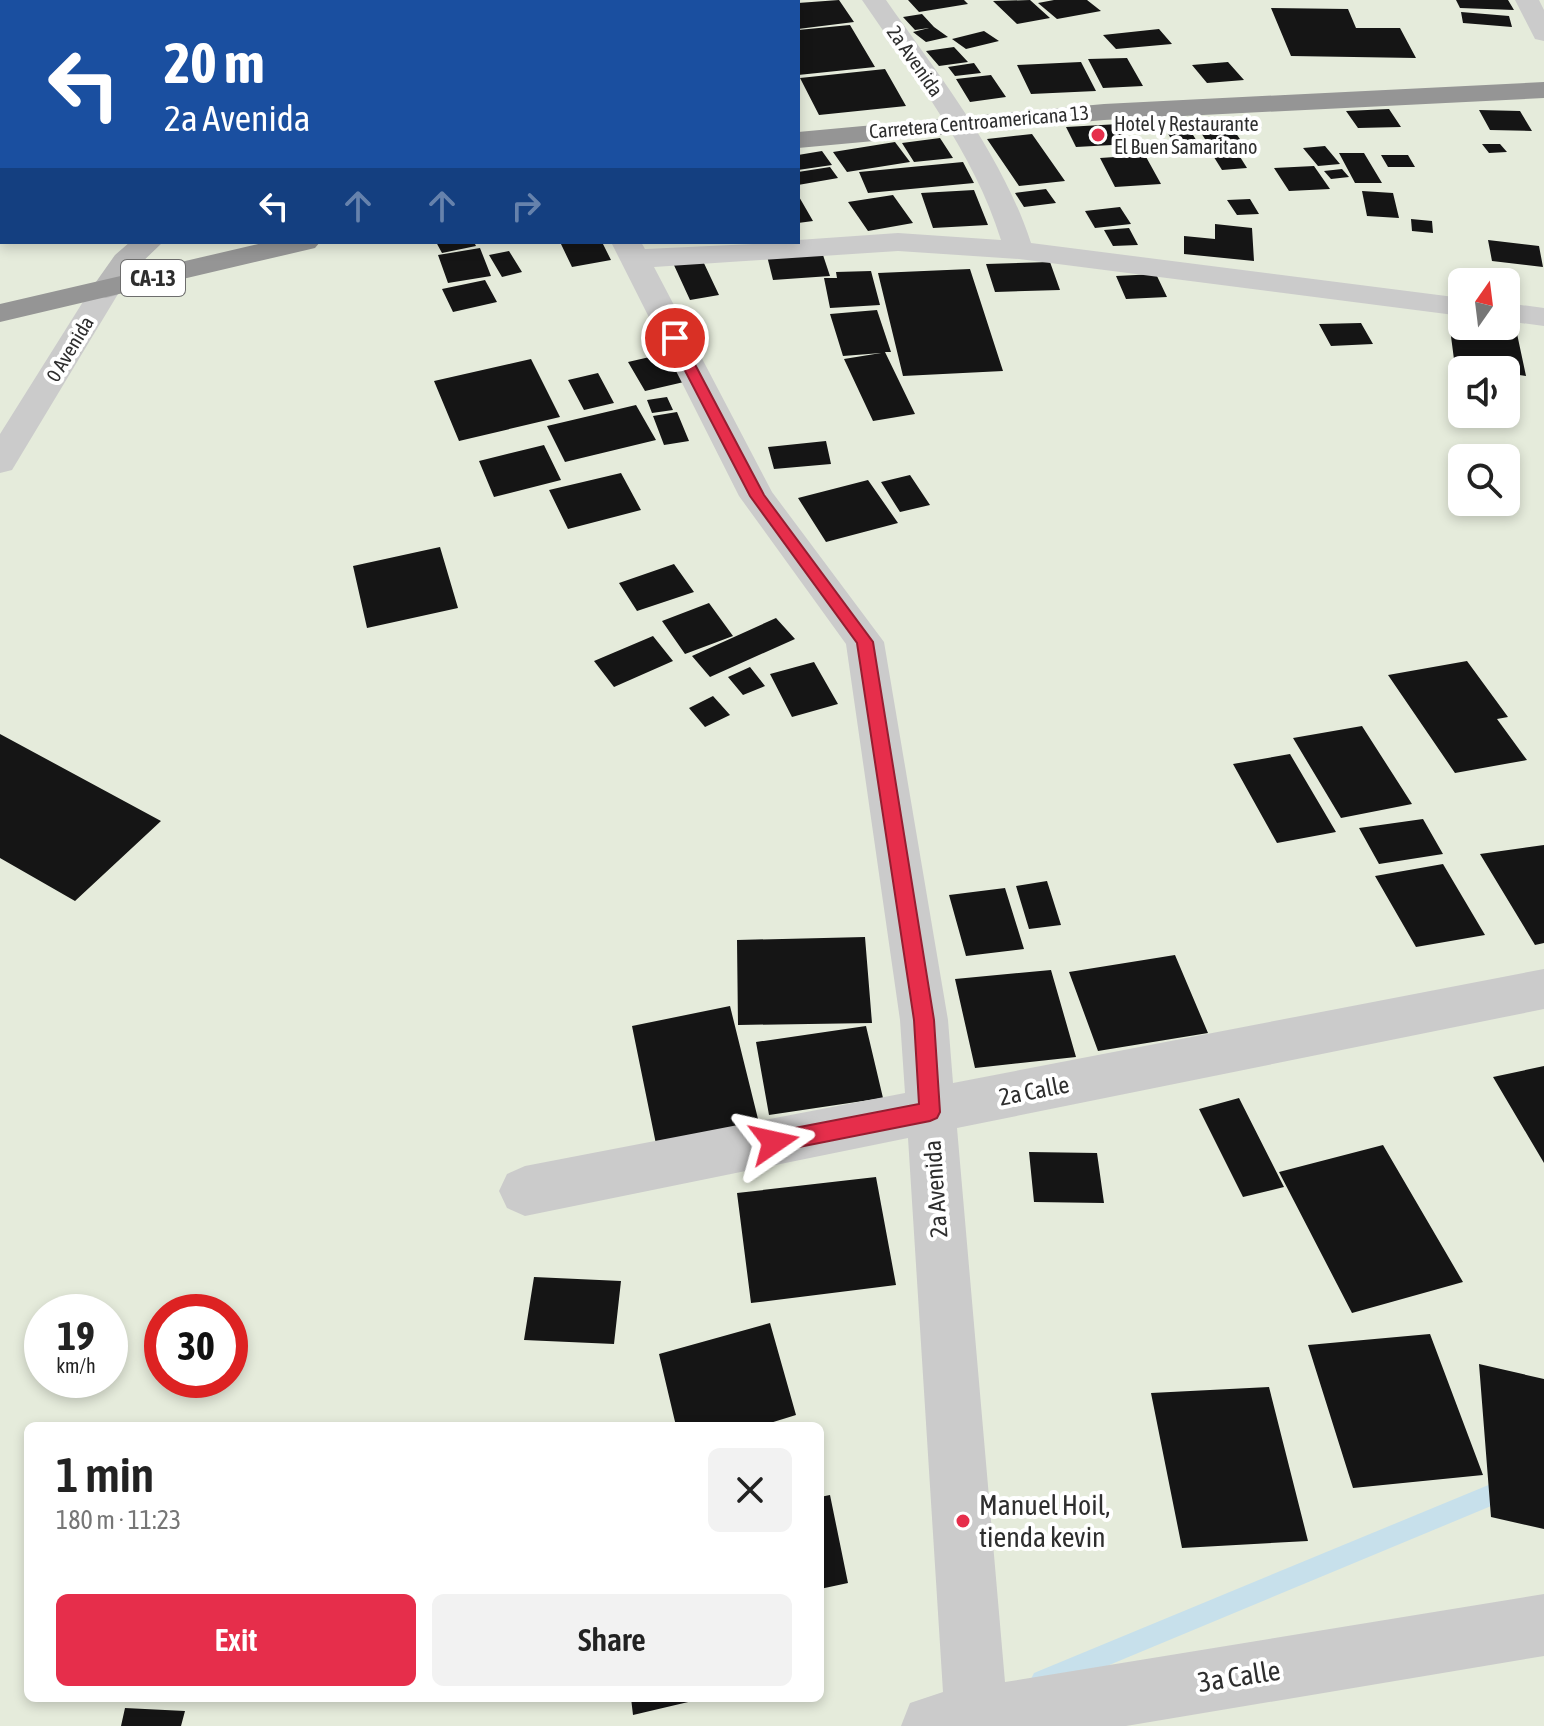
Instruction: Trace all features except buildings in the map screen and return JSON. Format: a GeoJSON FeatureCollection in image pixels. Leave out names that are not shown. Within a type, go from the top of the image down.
{"type":"FeatureCollection","features":[{"type":"Feature","properties":{"kind":"highway","name":"Carretera Centroamericana 13"},"geometry":{"type":"LineString","coordinates":[[800,140],[1120,111],[1544,90]]}},
{"type":"Feature","properties":{"kind":"highway","name":"CA-13"},"geometry":{"type":"LineString","coordinates":[[0,313],[297,244]]}},
{"type":"Feature","properties":{"kind":"street","name":"2a Avenida"},"geometry":{"type":"LineString","coordinates":[[874,0],[959,124],[1009,219],[1019,250]]}},
{"type":"Feature","properties":{"kind":"street"},"geometry":{"type":"LineString","coordinates":[[1527,0],[1544,34]]}},
{"type":"Feature","properties":{"kind":"street"},"geometry":{"type":"LineString","coordinates":[[630,251],[898,242],[1019,250],[1448,305]]}},
{"type":"Feature","properties":{"kind":"street","name":"0 Avenida"},"geometry":{"type":"LineString","coordinates":[[0,462],[106,289],[126,261],[146,244]]}},
{"type":"Feature","properties":{"kind":"street","name":"2a Avenida"},"geometry":{"type":"LineString","coordinates":[[630,251],[757,496],[865,642],[924,1020],[962,1724]]}},
{"type":"Feature","properties":{"kind":"street"},"geometry":{"type":"LineString","coordinates":[[1520,314],[1544,317]]}},
{"type":"Feature","properties":{"kind":"street","name":"2a Calle"},"geometry":{"type":"LineString","coordinates":[[525,1191],[1544,989]]}},
{"type":"Feature","properties":{"kind":"street","name":"3a Calle"},"geometry":{"type":"LineString","coordinates":[[962,1724],[1544,1625]]}},
{"type":"Feature","properties":{"kind":"green space"},"geometry":{"type":"Polygon","coordinates":[[[800,0],[1544,0],[1544,1726],[0,1726],[0,244],[800,244],[800,0]]]}},
{"type":"Feature","properties":{"kind":"waterway"},"geometry":{"type":"LineString","coordinates":[[1042,1681],[1544,1473]]}},
{"type":"Feature","properties":{"kind":"place","name":"Hotel y Restaurante El Buen Samaritano"},"geometry":{"type":"Point","coordinates":[1098,135]}},
{"type":"Feature","properties":{"kind":"place","name":"Manuel Hoil, tienda kevin"},"geometry":{"type":"Point","coordinates":[963,1521]}},
{"type":"Feature","properties":{"kind":"route"},"geometry":{"type":"LineString","coordinates":[[675,338],[757,496],[865,642],[924,1020],[930,1112],[774,1142]]}}]}
